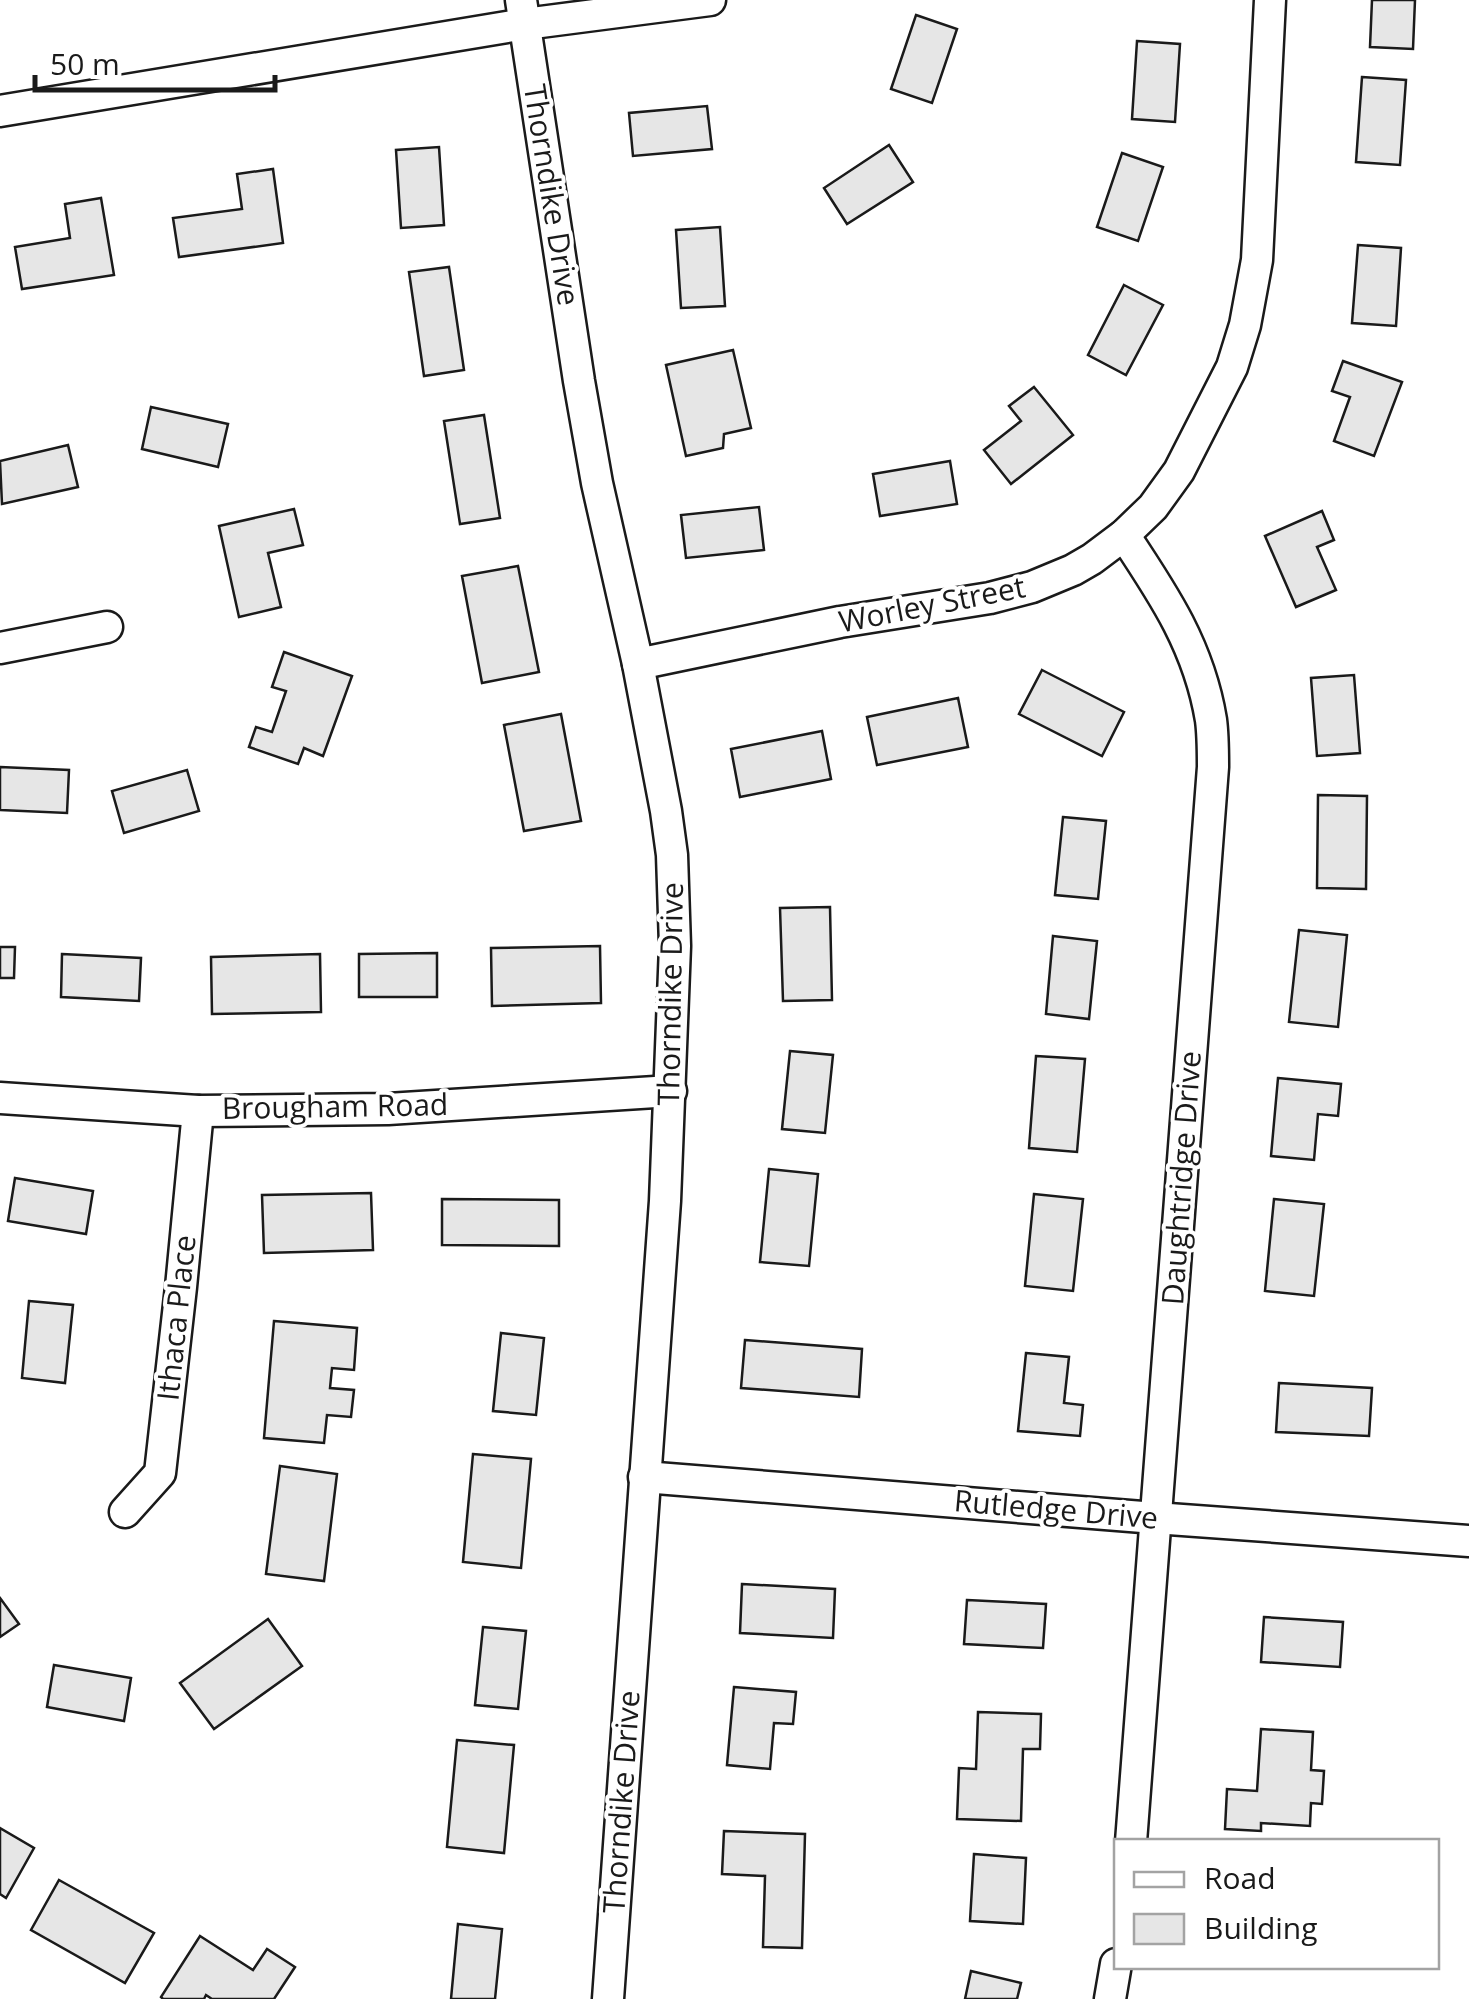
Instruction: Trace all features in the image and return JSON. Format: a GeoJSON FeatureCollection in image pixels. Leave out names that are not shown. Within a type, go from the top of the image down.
{"type":"FeatureCollection","features":[{"type":"Feature","properties":{"kind":"street"},"geometry":{"type":"LineString","coordinates":[[0,112],[523,12],[710,0]]}},
{"type":"Feature","properties":{"kind":"street","name":"Worley Street"},"geometry":{"type":"LineString","coordinates":[[638,664],[1032,587],[1073,570],[1124,535],[1153,507],[1179,471],[1232,367],[1245,325],[1258,260],[1270,0]]}},
{"type":"Feature","properties":{"kind":"street","name":"Thorndike Drive"},"geometry":{"type":"LineString","coordinates":[[523,12],[597,483],[638,664],[672,854],[675,946],[665,1201],[608,1999]]}},
{"type":"Feature","properties":{"kind":"street","name":"Daughtridge Drive"},"geometry":{"type":"LineString","coordinates":[[1124,535],[1168,600],[1188,639],[1203,680],[1212,723],[1213,767],[1130,1839]]}},
{"type":"Feature","properties":{"kind":"street"},"geometry":{"type":"LineString","coordinates":[[0,648],[107,627]]}},
{"type":"Feature","properties":{"kind":"street","name":"Brougham Road"},"geometry":{"type":"LineString","coordinates":[[0,1098],[198,1111],[388,1109],[671,1091]]}},
{"type":"Feature","properties":{"kind":"street","name":"Ithaca Place"},"geometry":{"type":"LineString","coordinates":[[124,1512],[160,1473],[198,1111]]}},
{"type":"Feature","properties":{"kind":"street","name":"Rutledge Drive"},"geometry":{"type":"LineString","coordinates":[[644,1477],[1469,1541]]}},
{"type":"Feature","properties":{"kind":"street"},"geometry":{"type":"LineString","coordinates":[[1110,1999],[1115,1969]]}},
{"type":"Feature","properties":{"kind":"building"},"geometry":{"type":"Polygon","coordinates":[[[1372,0],[1415,0],[1413,49],[1370,47],[1372,0]]]}},
{"type":"Feature","properties":{"kind":"building"},"geometry":{"type":"Polygon","coordinates":[[[916,15],[957,29],[932,103],[891,89],[916,15]]]}},
{"type":"Feature","properties":{"kind":"building"},"geometry":{"type":"Polygon","coordinates":[[[1137,41],[1180,44],[1175,122],[1132,119],[1137,41]]]}},
{"type":"Feature","properties":{"kind":"building"},"geometry":{"type":"Polygon","coordinates":[[[1362,77],[1406,80],[1400,165],[1356,162],[1362,77]]]}},
{"type":"Feature","properties":{"kind":"building"},"geometry":{"type":"Polygon","coordinates":[[[707,106],[712,149],[633,156],[629,113],[707,106]]]}},
{"type":"Feature","properties":{"kind":"building"},"geometry":{"type":"Polygon","coordinates":[[[889,145],[913,182],[847,224],[824,188],[889,145]]]}},
{"type":"Feature","properties":{"kind":"building"},"geometry":{"type":"Polygon","coordinates":[[[439,147],[444,225],[401,228],[396,150],[439,147]]]}},
{"type":"Feature","properties":{"kind":"building"},"geometry":{"type":"Polygon","coordinates":[[[1122,153],[1163,167],[1138,241],[1097,227],[1122,153]]]}},
{"type":"Feature","properties":{"kind":"building"},"geometry":{"type":"Polygon","coordinates":[[[273,169],[283,243],[179,257],[173,218],[242,209],[237,174],[273,169]]]}},
{"type":"Feature","properties":{"kind":"building"},"geometry":{"type":"Polygon","coordinates":[[[101,198],[114,275],[22,289],[15,247],[70,238],[65,204],[101,198]]]}},
{"type":"Feature","properties":{"kind":"building"},"geometry":{"type":"Polygon","coordinates":[[[720,227],[725,306],[681,308],[676,230],[720,227]]]}},
{"type":"Feature","properties":{"kind":"building"},"geometry":{"type":"Polygon","coordinates":[[[1358,245],[1401,248],[1396,326],[1352,323],[1358,245]]]}},
{"type":"Feature","properties":{"kind":"building"},"geometry":{"type":"Polygon","coordinates":[[[449,267],[464,370],[424,376],[409,272],[449,267]]]}},
{"type":"Feature","properties":{"kind":"building"},"geometry":{"type":"Polygon","coordinates":[[[1124,285],[1163,305],[1126,375],[1088,355],[1124,285]]]}},
{"type":"Feature","properties":{"kind":"building"},"geometry":{"type":"Polygon","coordinates":[[[733,350],[751,428],[724,434],[723,448],[686,456],[666,365],[733,350]]]}},
{"type":"Feature","properties":{"kind":"building"},"geometry":{"type":"Polygon","coordinates":[[[1343,361],[1402,382],[1374,456],[1334,441],[1350,397],[1332,391],[1343,361]]]}},
{"type":"Feature","properties":{"kind":"building"},"geometry":{"type":"Polygon","coordinates":[[[1034,387],[1073,435],[1011,484],[984,450],[1021,421],[1009,406],[1034,387]]]}},
{"type":"Feature","properties":{"kind":"building"},"geometry":{"type":"Polygon","coordinates":[[[151,407],[228,424],[218,467],[142,449],[151,407]]]}},
{"type":"Feature","properties":{"kind":"building"},"geometry":{"type":"Polygon","coordinates":[[[484,415],[500,518],[460,524],[444,421],[484,415]]]}},
{"type":"Feature","properties":{"kind":"building"},"geometry":{"type":"Polygon","coordinates":[[[68,445],[78,487],[2,504],[0,461],[68,445]]]}},
{"type":"Feature","properties":{"kind":"building"},"geometry":{"type":"Polygon","coordinates":[[[950,461],[957,504],[880,516],[873,474],[950,461]]]}},
{"type":"Feature","properties":{"kind":"building"},"geometry":{"type":"Polygon","coordinates":[[[759,507],[764,550],[686,558],[681,515],[759,507]]]}},
{"type":"Feature","properties":{"kind":"building"},"geometry":{"type":"Polygon","coordinates":[[[294,509],[303,545],[268,553],[281,607],[239,617],[219,526],[294,509]]]}},
{"type":"Feature","properties":{"kind":"building"},"geometry":{"type":"Polygon","coordinates":[[[1322,511],[1334,540],[1317,547],[1336,590],[1296,607],[1265,536],[1322,511]]]}},
{"type":"Feature","properties":{"kind":"building"},"geometry":{"type":"Polygon","coordinates":[[[518,566],[539,672],[482,683],[462,576],[518,566]]]}},
{"type":"Feature","properties":{"kind":"building"},"geometry":{"type":"Polygon","coordinates":[[[284,652],[352,676],[323,756],[304,748],[298,764],[249,747],[256,727],[272,732],[286,691],[272,687],[284,652]]]}},
{"type":"Feature","properties":{"kind":"building"},"geometry":{"type":"Polygon","coordinates":[[[1042,670],[1124,712],[1102,756],[1019,714],[1042,670]]]}},
{"type":"Feature","properties":{"kind":"building"},"geometry":{"type":"Polygon","coordinates":[[[1354,675],[1360,753],[1317,756],[1311,678],[1354,675]]]}},
{"type":"Feature","properties":{"kind":"building"},"geometry":{"type":"Polygon","coordinates":[[[958,698],[968,747],[877,765],[867,717],[958,698]]]}},
{"type":"Feature","properties":{"kind":"building"},"geometry":{"type":"Polygon","coordinates":[[[561,714],[581,821],[524,831],[504,725],[561,714]]]}},
{"type":"Feature","properties":{"kind":"building"},"geometry":{"type":"Polygon","coordinates":[[[822,731],[831,779],[740,797],[731,749],[822,731]]]}},
{"type":"Feature","properties":{"kind":"building"},"geometry":{"type":"Polygon","coordinates":[[[0,767],[69,770],[67,813],[0,810],[0,767]]]}},
{"type":"Feature","properties":{"kind":"building"},"geometry":{"type":"Polygon","coordinates":[[[187,770],[199,811],[124,833],[112,791],[187,770]]]}},
{"type":"Feature","properties":{"kind":"building"},"geometry":{"type":"Polygon","coordinates":[[[1318,795],[1367,796],[1366,889],[1317,888],[1318,795]]]}},
{"type":"Feature","properties":{"kind":"building"},"geometry":{"type":"Polygon","coordinates":[[[1063,817],[1106,821],[1098,899],[1055,895],[1063,817]]]}},
{"type":"Feature","properties":{"kind":"building"},"geometry":{"type":"Polygon","coordinates":[[[830,907],[832,1000],[783,1001],[780,908],[830,907]]]}},
{"type":"Feature","properties":{"kind":"building"},"geometry":{"type":"Polygon","coordinates":[[[1299,930],[1347,935],[1338,1027],[1289,1022],[1299,930]]]}},
{"type":"Feature","properties":{"kind":"building"},"geometry":{"type":"Polygon","coordinates":[[[1053,936],[1097,941],[1089,1019],[1046,1014],[1053,936]]]}},
{"type":"Feature","properties":{"kind":"building"},"geometry":{"type":"Polygon","coordinates":[[[600,946],[601,1003],[492,1006],[491,948],[600,946]]]}},
{"type":"Feature","properties":{"kind":"building"},"geometry":{"type":"Polygon","coordinates":[[[0,947],[15,947],[14,978],[0,978],[0,947]]]}},
{"type":"Feature","properties":{"kind":"building"},"geometry":{"type":"Polygon","coordinates":[[[437,953],[437,997],[359,997],[359,954],[437,953]]]}},
{"type":"Feature","properties":{"kind":"building"},"geometry":{"type":"Polygon","coordinates":[[[62,954],[141,958],[139,1001],[61,997],[62,954]]]}},
{"type":"Feature","properties":{"kind":"building"},"geometry":{"type":"Polygon","coordinates":[[[320,954],[321,1012],[212,1014],[211,957],[320,954]]]}},
{"type":"Feature","properties":{"kind":"building"},"geometry":{"type":"Polygon","coordinates":[[[790,1051],[833,1055],[825,1133],[782,1129],[790,1051]]]}},
{"type":"Feature","properties":{"kind":"building"},"geometry":{"type":"Polygon","coordinates":[[[1036,1056],[1085,1059],[1077,1152],[1029,1148],[1036,1056]]]}},
{"type":"Feature","properties":{"kind":"building"},"geometry":{"type":"Polygon","coordinates":[[[1278,1078],[1341,1084],[1338,1116],[1318,1114],[1314,1160],[1271,1156],[1278,1078]]]}},
{"type":"Feature","properties":{"kind":"building"},"geometry":{"type":"Polygon","coordinates":[[[769,1169],[818,1174],[809,1266],[760,1262],[769,1169]]]}},
{"type":"Feature","properties":{"kind":"building"},"geometry":{"type":"Polygon","coordinates":[[[15,1178],[93,1191],[86,1234],[8,1221],[15,1178]]]}},
{"type":"Feature","properties":{"kind":"building"},"geometry":{"type":"Polygon","coordinates":[[[371,1193],[373,1250],[264,1253],[262,1195],[371,1193]]]}},
{"type":"Feature","properties":{"kind":"building"},"geometry":{"type":"Polygon","coordinates":[[[1034,1194],[1083,1199],[1073,1291],[1025,1286],[1034,1194]]]}},
{"type":"Feature","properties":{"kind":"building"},"geometry":{"type":"Polygon","coordinates":[[[442,1199],[559,1200],[559,1246],[442,1245],[442,1199]]]}},
{"type":"Feature","properties":{"kind":"building"},"geometry":{"type":"Polygon","coordinates":[[[1274,1199],[1324,1204],[1314,1296],[1265,1291],[1274,1199]]]}},
{"type":"Feature","properties":{"kind":"building"},"geometry":{"type":"Polygon","coordinates":[[[29,1301],[73,1305],[65,1383],[22,1378],[29,1301]]]}},
{"type":"Feature","properties":{"kind":"building"},"geometry":{"type":"Polygon","coordinates":[[[274,1321],[357,1328],[354,1370],[332,1368],[330,1388],[354,1390],[351,1417],[327,1415],[324,1443],[264,1438],[274,1321]]]}},
{"type":"Feature","properties":{"kind":"building"},"geometry":{"type":"Polygon","coordinates":[[[501,1333],[544,1338],[536,1415],[493,1411],[501,1333]]]}},
{"type":"Feature","properties":{"kind":"building"},"geometry":{"type":"Polygon","coordinates":[[[745,1340],[862,1349],[859,1397],[741,1388],[745,1340]]]}},
{"type":"Feature","properties":{"kind":"building"},"geometry":{"type":"Polygon","coordinates":[[[1026,1353],[1069,1357],[1064,1403],[1083,1405],[1080,1436],[1018,1431],[1026,1353]]]}},
{"type":"Feature","properties":{"kind":"building"},"geometry":{"type":"Polygon","coordinates":[[[1279,1383],[1372,1388],[1369,1436],[1276,1432],[1279,1383]]]}},
{"type":"Feature","properties":{"kind":"building"},"geometry":{"type":"Polygon","coordinates":[[[473,1454],[531,1459],[521,1568],[463,1562],[473,1454]]]}},
{"type":"Feature","properties":{"kind":"building"},"geometry":{"type":"Polygon","coordinates":[[[280,1466],[337,1474],[324,1581],[266,1574],[280,1466]]]}},
{"type":"Feature","properties":{"kind":"building"},"geometry":{"type":"Polygon","coordinates":[[[742,1584],[835,1589],[833,1638],[740,1633],[742,1584]]]}},
{"type":"Feature","properties":{"kind":"building"},"geometry":{"type":"Polygon","coordinates":[[[0,1598],[19,1624],[0,1637],[0,1598]]]}},
{"type":"Feature","properties":{"kind":"building"},"geometry":{"type":"Polygon","coordinates":[[[967,1600],[1046,1604],[1043,1648],[964,1644],[967,1600]]]}},
{"type":"Feature","properties":{"kind":"building"},"geometry":{"type":"Polygon","coordinates":[[[1264,1617],[1343,1622],[1340,1667],[1261,1662],[1264,1617]]]}},
{"type":"Feature","properties":{"kind":"building"},"geometry":{"type":"Polygon","coordinates":[[[268,1619],[302,1666],[214,1729],[180,1683],[268,1619]]]}},
{"type":"Feature","properties":{"kind":"building"},"geometry":{"type":"Polygon","coordinates":[[[483,1627],[526,1631],[518,1709],[475,1705],[483,1627]]]}},
{"type":"Feature","properties":{"kind":"building"},"geometry":{"type":"Polygon","coordinates":[[[54,1665],[131,1678],[124,1721],[47,1707],[54,1665]]]}},
{"type":"Feature","properties":{"kind":"building"},"geometry":{"type":"Polygon","coordinates":[[[734,1687],[796,1692],[793,1724],[774,1723],[770,1769],[727,1765],[734,1687]]]}},
{"type":"Feature","properties":{"kind":"building"},"geometry":{"type":"Polygon","coordinates":[[[978,1712],[1041,1714],[1040,1749],[1023,1749],[1021,1821],[957,1819],[959,1768],[976,1769],[978,1712]]]}},
{"type":"Feature","properties":{"kind":"building"},"geometry":{"type":"Polygon","coordinates":[[[1261,1729],[1313,1732],[1311,1770],[1324,1771],[1322,1804],[1311,1803],[1310,1826],[1261,1823],[1261,1831],[1225,1829],[1227,1789],[1257,1791],[1261,1729]]]}},
{"type":"Feature","properties":{"kind":"building"},"geometry":{"type":"Polygon","coordinates":[[[457,1740],[514,1745],[504,1853],[447,1847],[457,1740]]]}},
{"type":"Feature","properties":{"kind":"building"},"geometry":{"type":"Polygon","coordinates":[[[0,1828],[34,1848],[6,1898],[0,1894],[0,1828]]]}},
{"type":"Feature","properties":{"kind":"building"},"geometry":{"type":"Polygon","coordinates":[[[724,1831],[805,1834],[802,1948],[763,1947],[765,1876],[722,1874],[724,1831]]]}},
{"type":"Feature","properties":{"kind":"building"},"geometry":{"type":"Polygon","coordinates":[[[974,1854],[1026,1858],[1023,1924],[970,1921],[974,1854]]]}},
{"type":"Feature","properties":{"kind":"building"},"geometry":{"type":"Polygon","coordinates":[[[59,1880],[154,1933],[125,1983],[31,1930],[59,1880]]]}},
{"type":"Feature","properties":{"kind":"building"},"geometry":{"type":"Polygon","coordinates":[[[458,1924],[502,1929],[495,1999],[451,1999],[458,1924]]]}},
{"type":"Feature","properties":{"kind":"building"},"geometry":{"type":"Polygon","coordinates":[[[200,1936],[253,1970],[267,1949],[295,1967],[274,1999],[212,1999],[206,1995],[204,1999],[163,1999],[200,1936]]]}},
{"type":"Feature","properties":{"kind":"building"},"geometry":{"type":"Polygon","coordinates":[[[971,1971],[1021,1983],[1017,1999],[965,1999],[971,1971]]]}}]}
